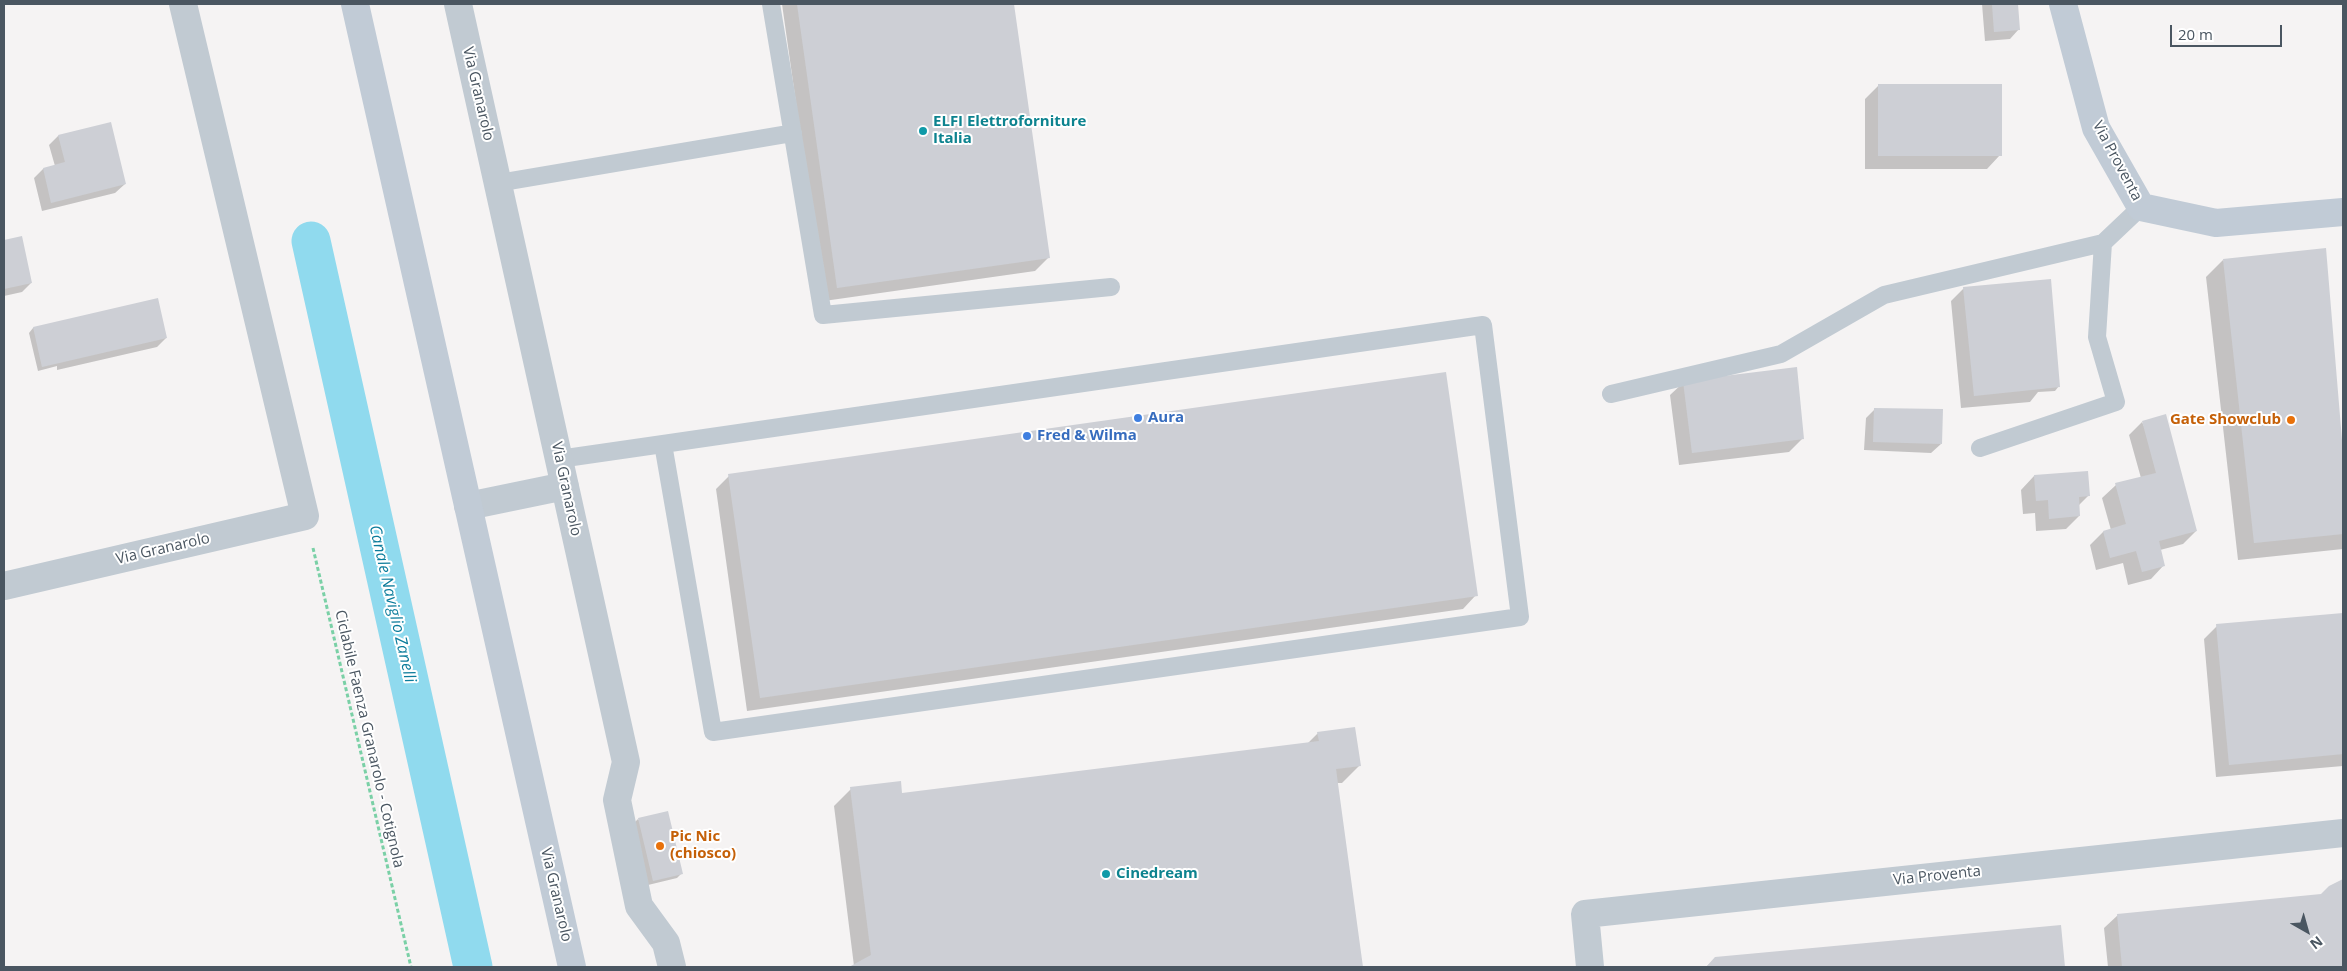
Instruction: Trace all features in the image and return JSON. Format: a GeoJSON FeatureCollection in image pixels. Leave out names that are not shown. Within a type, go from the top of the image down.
{"type":"FeatureCollection","features":[{"type":"Feature","properties":{"kind":"main road","name":"Via Granarolo"},"geometry":{"type":"LineString","coordinates":[[355,4],[572,967]]}},
{"type":"Feature","properties":{"kind":"main road","name":"Via Proventa"},"geometry":{"type":"LineString","coordinates":[[2063,4],[2096,128],[2141,206],[2216,223],[2343,212]]}},
{"type":"Feature","properties":{"kind":"street"},"geometry":{"type":"LineString","coordinates":[[183,4],[306,516]]}},
{"type":"Feature","properties":{"kind":"street","name":"Via Granarolo"},"geometry":{"type":"LineString","coordinates":[[458,4],[626,762],[617,800],[640,906],[666,943],[672,967]]}},
{"type":"Feature","properties":{"kind":"street"},"geometry":{"type":"LineString","coordinates":[[468,506],[565,486]]}},
{"type":"Feature","properties":{"kind":"street","name":"Via Granarolo"},"geometry":{"type":"LineString","coordinates":[[4,586],[306,516]]}},
{"type":"Feature","properties":{"kind":"street","name":"Via Proventa"},"geometry":{"type":"LineString","coordinates":[[1590,967],[1584,914],[2343,833]]}},
{"type":"Feature","properties":{"kind":"lane"},"geometry":{"type":"LineString","coordinates":[[771,4],[822,315],[1111,287]]}},
{"type":"Feature","properties":{"kind":"lane"},"geometry":{"type":"LineString","coordinates":[[498,183],[793,133]]}},
{"type":"Feature","properties":{"kind":"lane"},"geometry":{"type":"LineString","coordinates":[[1611,394],[1781,354],[1884,295],[2103,243],[2141,206]]}},
{"type":"Feature","properties":{"kind":"lane"},"geometry":{"type":"LineString","coordinates":[[1980,448],[2116,402],[2097,337],[2103,243]]}},
{"type":"Feature","properties":{"kind":"lane"},"geometry":{"type":"LineString","coordinates":[[559,459],[662,444],[1483,325],[1520,617],[713,732],[662,444]]}},
{"type":"Feature","properties":{"kind":"path","name":"Ciclabile Faenza Granarolo - Cotignola"},"geometry":{"type":"LineString","coordinates":[[306,516],[412,967]]}},
{"type":"Feature","properties":{"kind":"building","name":"ELFI Elettroforniture Italia"},"geometry":{"type":"Polygon","coordinates":[[[797,4],[1014,4],[1050,258],[837,288],[797,4]]]}},
{"type":"Feature","properties":{"kind":"building"},"geometry":{"type":"Polygon","coordinates":[[[1992,4],[2018,4],[2020,30],[1994,32],[1992,4]]]}},
{"type":"Feature","properties":{"kind":"building"},"geometry":{"type":"Polygon","coordinates":[[[1878,84],[2002,84],[2002,156],[1878,156],[1878,84]]]}},
{"type":"Feature","properties":{"kind":"building"},"geometry":{"type":"Polygon","coordinates":[[[111,122],[126,184],[51,203],[43,168],[65,162],[58,135],[111,122]]]}},
{"type":"Feature","properties":{"kind":"building"},"geometry":{"type":"Polygon","coordinates":[[[22,236],[32,283],[4,289],[4,240],[22,236]]]}},
{"type":"Feature","properties":{"kind":"building","name":"Gate Showclub"},"geometry":{"type":"Polygon","coordinates":[[[2326,248],[2343,452],[2343,534],[2254,543],[2223,259],[2326,248]]]}},
{"type":"Feature","properties":{"kind":"building"},"geometry":{"type":"Polygon","coordinates":[[[2051,279],[2060,387],[1974,396],[1963,287],[2051,279]]]}},
{"type":"Feature","properties":{"kind":"building"},"geometry":{"type":"Polygon","coordinates":[[[158,298],[167,338],[42,367],[33,327],[158,298]]]}},
{"type":"Feature","properties":{"kind":"building"},"geometry":{"type":"Polygon","coordinates":[[[1797,367],[1804,439],[1692,453],[1683,381],[1797,367]]]}},
{"type":"Feature","properties":{"kind":"building"},"geometry":{"type":"Polygon","coordinates":[[[1446,372],[1478,596],[760,698],[728,474],[1446,372]]]}},
{"type":"Feature","properties":{"kind":"building"},"geometry":{"type":"Polygon","coordinates":[[[1874,408],[1943,409],[1942,444],[1873,442],[1874,408]]]}},
{"type":"Feature","properties":{"kind":"building"},"geometry":{"type":"Polygon","coordinates":[[[2166,414],[2197,531],[2159,541],[2165,566],[2142,572],[2136,551],[2110,558],[2103,531],[2126,524],[2115,483],[2156,473],[2142,421],[2166,414]]]}},
{"type":"Feature","properties":{"kind":"building"},"geometry":{"type":"Polygon","coordinates":[[[2088,471],[2090,496],[2079,497],[2080,516],[2049,519],[2048,500],[2036,501],[2034,475],[2088,471]]]}},
{"type":"Feature","properties":{"kind":"building"},"geometry":{"type":"Polygon","coordinates":[[[2343,613],[2343,754],[2229,765],[2216,624],[2343,613]]]}},
{"type":"Feature","properties":{"kind":"building","name":"Cinedream"},"geometry":{"type":"Polygon","coordinates":[[[1355,727],[1361,766],[1336,769],[1363,967],[849,967],[871,955],[850,787],[901,781],[902,793],[1319,741],[1317,732],[1355,727]]]}},
{"type":"Feature","properties":{"kind":"building"},"geometry":{"type":"Polygon","coordinates":[[[668,811],[683,874],[653,881],[638,818],[668,811]]]}},
{"type":"Feature","properties":{"kind":"building"},"geometry":{"type":"Polygon","coordinates":[[[2343,879],[2343,967],[2122,967],[2117,914],[2321,894],[2329,886],[2343,879]]]}},
{"type":"Feature","properties":{"kind":"building"},"geometry":{"type":"Polygon","coordinates":[[[2061,925],[2065,967],[1706,967],[1715,957],[2061,925]]]}},
{"type":"Feature","properties":{"kind":"waterway","name":"Canale Naviglio Zanelli"},"geometry":{"type":"LineString","coordinates":[[311,241],[473,967]]}},
{"type":"Feature","properties":{"kind":"place","name":"ELFI Elettroforniture Italia"},"geometry":{"type":"Point","coordinates":[923,131]}},
{"type":"Feature","properties":{"kind":"place","name":"Aura"},"geometry":{"type":"Point","coordinates":[1138,418]}},
{"type":"Feature","properties":{"kind":"place","name":"Gate Showclub"},"geometry":{"type":"Point","coordinates":[2291,420]}},
{"type":"Feature","properties":{"kind":"place","name":"Fred & Wilma"},"geometry":{"type":"Point","coordinates":[1027,436]}},
{"type":"Feature","properties":{"kind":"place","name":"Pic Nic (chiosco)"},"geometry":{"type":"Point","coordinates":[660,846]}},
{"type":"Feature","properties":{"kind":"place","name":"Cinedream"},"geometry":{"type":"Point","coordinates":[1106,874]}}]}
